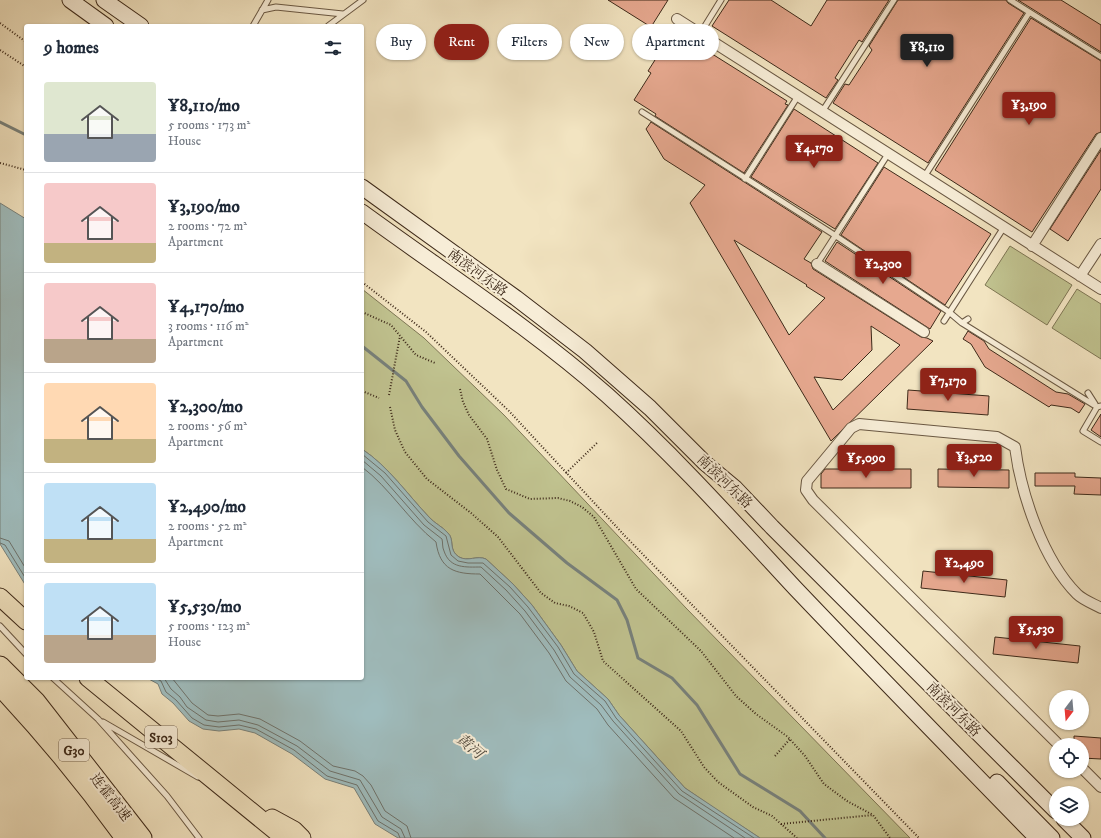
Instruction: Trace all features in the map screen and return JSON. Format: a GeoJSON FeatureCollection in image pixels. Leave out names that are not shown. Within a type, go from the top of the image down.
{"type":"FeatureCollection","features":[{"type":"Feature","properties":{"kind":"highway","name":"连霍高速"},"geometry":{"type":"LineString","coordinates":[[0,666],[36,702],[142,838]]}},
{"type":"Feature","properties":{"kind":"highway","name":"连霍高速"},"geometry":{"type":"LineString","coordinates":[[0,686],[33,722],[103,807],[125,838]]}},
{"type":"Feature","properties":{"kind":"main road"},"geometry":{"type":"LineString","coordinates":[[70,0],[103,24]]}},
{"type":"Feature","properties":{"kind":"main road"},"geometry":{"type":"LineString","coordinates":[[104,0],[138,24]]}},
{"type":"Feature","properties":{"kind":"main road","name":"南滨河东路"},"geometry":{"type":"LineString","coordinates":[[364,188],[528,307],[590,356],[650,408],[705,463],[735,488],[772,527],[1049,804]]}},
{"type":"Feature","properties":{"kind":"main road","name":"南滨河东路"},"geometry":{"type":"LineString","coordinates":[[364,213],[534,336],[595,385],[665,449],[803,596],[1037,838]]}},
{"type":"Feature","properties":{"kind":"main road"},"geometry":{"type":"LineString","coordinates":[[754,544],[772,527]]}},
{"type":"Feature","properties":{"kind":"main road"},"geometry":{"type":"LineString","coordinates":[[803,596],[836,620],[1052,838]]}},
{"type":"Feature","properties":{"kind":"main road"},"geometry":{"type":"LineString","coordinates":[[0,597],[24,619]]}},
{"type":"Feature","properties":{"kind":"main road","name":"S103"},"geometry":{"type":"LineString","coordinates":[[90,680],[284,838]]}},
{"type":"Feature","properties":{"kind":"main road","name":"S103"},"geometry":{"type":"LineString","coordinates":[[234,796],[294,830],[302,838]]}},
{"type":"Feature","properties":{"kind":"main road"},"geometry":{"type":"LineString","coordinates":[[1071,826],[1083,838]]}},
{"type":"Feature","properties":{"kind":"street"},"geometry":{"type":"LineString","coordinates":[[678,19],[685,24]]}},
{"type":"Feature","properties":{"kind":"street"},"geometry":{"type":"LineString","coordinates":[[719,46],[1101,289]]}},
{"type":"Feature","properties":{"kind":"street"},"geometry":{"type":"LineString","coordinates":[[1032,246],[1101,138]]}},
{"type":"Feature","properties":{"kind":"street"},"geometry":{"type":"LineString","coordinates":[[1080,276],[1101,244]]}},
{"type":"Feature","properties":{"kind":"street"},"geometry":{"type":"LineString","coordinates":[[817,264],[924,332]]}},
{"type":"Feature","properties":{"kind":"street"},"geometry":{"type":"LineString","coordinates":[[1052,738],[813,500],[806,490],[806,481],[851,428],[859,424],[997,436],[1015,447],[1018,472],[1032,516],[1054,564],[1078,595],[1101,608]]}},
{"type":"Feature","properties":{"kind":"street"},"geometry":{"type":"LineString","coordinates":[[1089,775],[1101,787]]}},
{"type":"Feature","properties":{"kind":"lane"},"geometry":{"type":"LineString","coordinates":[[254,24],[268,0]]}},
{"type":"Feature","properties":{"kind":"lane"},"geometry":{"type":"LineString","coordinates":[[331,24],[363,0]]}},
{"type":"Feature","properties":{"kind":"lane"},"geometry":{"type":"LineString","coordinates":[[706,24],[721,0]]}},
{"type":"Feature","properties":{"kind":"lane"},"geometry":{"type":"LineString","coordinates":[[822,112],[894,0]]}},
{"type":"Feature","properties":{"kind":"lane"},"geometry":{"type":"LineString","coordinates":[[1010,0],[1101,57]]}},
{"type":"Feature","properties":{"kind":"lane"},"geometry":{"type":"LineString","coordinates":[[262,10],[276,7],[344,14]]}},
{"type":"Feature","properties":{"kind":"lane"},"geometry":{"type":"LineString","coordinates":[[924,177],[1029,13]]}},
{"type":"Feature","properties":{"kind":"lane"},"geometry":{"type":"LineString","coordinates":[[745,179],[798,96]]}},
{"type":"Feature","properties":{"kind":"lane"},"geometry":{"type":"LineString","coordinates":[[642,112],[836,236],[950,312],[962,323],[1099,406]]}},
{"type":"Feature","properties":{"kind":"lane"},"geometry":{"type":"LineString","coordinates":[[817,264],[888,154]]}},
{"type":"Feature","properties":{"kind":"lane"},"geometry":{"type":"LineString","coordinates":[[944,321],[1004,228]]}},
{"type":"Feature","properties":{"kind":"lane"},"geometry":{"type":"LineString","coordinates":[[962,323],[968,318]]}},
{"type":"Feature","properties":{"kind":"lane"},"geometry":{"type":"LineString","coordinates":[[1088,393],[1099,406]]}},
{"type":"Feature","properties":{"kind":"lane"},"geometry":{"type":"LineString","coordinates":[[1099,406],[1083,431],[1101,442]]}},
{"type":"Feature","properties":{"kind":"lane"},"geometry":{"type":"LineString","coordinates":[[0,626],[24,652]]}},
{"type":"Feature","properties":{"kind":"lane"},"geometry":{"type":"LineString","coordinates":[[55,680],[98,719],[167,796],[199,838]]}},
{"type":"Feature","properties":{"kind":"lane"},"geometry":{"type":"LineString","coordinates":[[98,719],[190,773],[234,796]]}},
{"type":"Feature","properties":{"kind":"path"},"geometry":{"type":"LineString","coordinates":[[0,24],[24,41]]}},
{"type":"Feature","properties":{"kind":"path"},"geometry":{"type":"LineString","coordinates":[[0,50],[24,66]]}},
{"type":"Feature","properties":{"kind":"path"},"geometry":{"type":"LineString","coordinates":[[0,163],[24,169]]}},
{"type":"Feature","properties":{"kind":"path"},"geometry":{"type":"LineString","coordinates":[[364,284],[426,332],[508,411],[630,542],[919,838]]}},
{"type":"Feature","properties":{"kind":"path"},"geometry":{"type":"LineString","coordinates":[[364,313],[391,325],[416,355],[435,363]]}},
{"type":"Feature","properties":{"kind":"path"},"geometry":{"type":"LineString","coordinates":[[389,395],[400,336]]}},
{"type":"Feature","properties":{"kind":"path"},"geometry":{"type":"LineString","coordinates":[[460,389],[463,402],[469,415],[487,439],[497,470],[506,489],[530,499],[558,498],[570,501],[582,507],[594,517],[636,589],[701,651],[736,696],[756,714],[790,739],[824,784],[847,800],[873,815],[890,838]]}},
{"type":"Feature","properties":{"kind":"path"},"geometry":{"type":"LineString","coordinates":[[364,392],[379,398]]}},
{"type":"Feature","properties":{"kind":"path"},"geometry":{"type":"LineString","coordinates":[[390,407],[395,430],[405,452],[427,480],[471,513],[498,537],[541,593],[555,603],[569,606],[583,613],[594,632],[603,661],[681,731],[704,766],[718,782],[753,807],[772,816],[797,838]]}},
{"type":"Feature","properties":{"kind":"path"},"geometry":{"type":"LineString","coordinates":[[566,473],[598,442]]}},
{"type":"Feature","properties":{"kind":"path"},"geometry":{"type":"LineString","coordinates":[[775,756],[790,739]]}},
{"type":"Feature","properties":{"kind":"path"},"geometry":{"type":"LineString","coordinates":[[781,824],[873,815]]}},
{"type":"Feature","properties":{"kind":"green space"},"geometry":{"type":"Polygon","coordinates":[[[1010,246],[1072,285],[1047,325],[985,285],[1010,246]]]}},
{"type":"Feature","properties":{"kind":"green space"},"geometry":{"type":"Polygon","coordinates":[[[1077,289],[1101,304],[1101,359],[1052,328],[1077,289]]]}},
{"type":"Feature","properties":{"kind":"green space"},"geometry":{"type":"Polygon","coordinates":[[[364,291],[424,338],[504,415],[686,608],[910,838],[760,838],[685,788],[619,715],[608,699],[577,671],[561,645],[532,605],[513,584],[486,559],[469,559],[459,557],[454,551],[448,533],[431,519],[372,456],[364,450],[364,291]]]}},
{"type":"Feature","properties":{"kind":"water"},"geometry":{"type":"Polygon","coordinates":[[[0,203],[24,218],[24,583],[0,544],[0,203]]]}},
{"type":"Feature","properties":{"kind":"water","name":"黄河"},"geometry":{"type":"Polygon","coordinates":[[[364,450],[381,464],[431,519],[448,533],[454,551],[459,557],[469,559],[486,559],[513,584],[532,605],[561,645],[577,671],[608,699],[619,715],[685,788],[760,838],[398,838],[375,824],[354,788],[325,779],[292,754],[255,733],[239,729],[219,731],[203,729],[189,721],[173,703],[162,694],[158,684],[151,680],[364,680],[364,450]]]}},
{"type":"Feature","properties":{"kind":"building"},"geometry":{"type":"Polygon","coordinates":[[[608,0],[668,0],[653,24],[646,24],[608,0]]]}},
{"type":"Feature","properties":{"kind":"building"},"geometry":{"type":"Polygon","coordinates":[[[729,0],[771,0],[811,26],[827,0],[889,0],[862,42],[859,40],[835,78],[838,80],[826,98],[719,30],[719,24],[713,24],[729,0]]]}},
{"type":"Feature","properties":{"kind":"building"},"geometry":{"type":"Polygon","coordinates":[[[898,0],[1006,0],[1008,3],[1024,13],[928,163],[833,103],[845,84],[849,85],[872,50],[869,46],[898,0]]]}},
{"type":"Feature","properties":{"kind":"building"},"geometry":{"type":"Polygon","coordinates":[[[1018,0],[1061,0],[1101,25],[1101,52],[1018,0]]]}},
{"type":"Feature","properties":{"kind":"building"},"geometry":{"type":"Polygon","coordinates":[[[1031,18],[1101,61],[1101,132],[1096,134],[1032,232],[935,170],[1031,18]]]}},
{"type":"Feature","properties":{"kind":"building"},"geometry":{"type":"Polygon","coordinates":[[[719,58],[787,101],[785,104],[788,105],[744,173],[655,116],[656,114],[634,100],[651,73],[648,71],[655,60],[719,60],[719,58]]]}},
{"type":"Feature","properties":{"kind":"building"},"geometry":{"type":"Polygon","coordinates":[[[794,109],[878,163],[835,229],[751,177],[794,109]]]}},
{"type":"Feature","properties":{"kind":"building"},"geometry":{"type":"Polygon","coordinates":[[[651,122],[822,232],[804,259],[811,263],[813,269],[921,337],[933,341],[831,441],[690,203],[705,185],[664,159],[646,129],[651,122]],[[734,240],[789,335],[825,298],[806,286],[807,285],[734,240]],[[871,326],[872,350],[842,380],[814,377],[833,410],[900,345],[871,326]]]}},
{"type":"Feature","properties":{"kind":"building"},"geometry":{"type":"Polygon","coordinates":[[[1101,150],[1101,189],[1068,241],[1050,229],[1101,150]]]}},
{"type":"Feature","properties":{"kind":"building"},"geometry":{"type":"Polygon","coordinates":[[[884,167],[991,234],[945,305],[841,235],[884,167]]]}},
{"type":"Feature","properties":{"kind":"building"},"geometry":{"type":"Polygon","coordinates":[[[837,242],[941,311],[930,329],[825,261],[837,242]]]}},
{"type":"Feature","properties":{"kind":"building"},"geometry":{"type":"Polygon","coordinates":[[[968,331],[984,341],[989,349],[1056,392],[1068,394],[1085,404],[1079,413],[1071,408],[1051,405],[1049,407],[985,367],[971,344],[963,339],[968,331]]]}},
{"type":"Feature","properties":{"kind":"building"},"geometry":{"type":"Polygon","coordinates":[[[908,390],[989,396],[988,415],[907,409],[908,390]]]}},
{"type":"Feature","properties":{"kind":"building"},"geometry":{"type":"Polygon","coordinates":[[[1101,414],[1101,437],[1091,430],[1101,414]]]}},
{"type":"Feature","properties":{"kind":"building"},"geometry":{"type":"Polygon","coordinates":[[[825,469],[911,469],[911,488],[821,488],[821,474],[825,469]]]}},
{"type":"Feature","properties":{"kind":"building"},"geometry":{"type":"Polygon","coordinates":[[[938,469],[1009,470],[1009,488],[938,487],[938,469]]]}},
{"type":"Feature","properties":{"kind":"building"},"geometry":{"type":"Polygon","coordinates":[[[1035,473],[1075,473],[1075,477],[1101,478],[1101,495],[1074,494],[1075,486],[1035,486],[1035,473]]]}},
{"type":"Feature","properties":{"kind":"building"},"geometry":{"type":"Polygon","coordinates":[[[923,571],[1007,580],[1005,597],[921,588],[923,571]]]}},
{"type":"Feature","properties":{"kind":"building"},"geometry":{"type":"Polygon","coordinates":[[[995,637],[1080,646],[1078,663],[993,654],[995,637]]]}},
{"type":"Feature","properties":{"kind":"building"},"geometry":{"type":"Polygon","coordinates":[[[1074,736],[1101,738],[1101,759],[1089,758],[1089,738],[1074,738],[1074,736]]]}},
{"type":"Feature","properties":{"kind":"waterway"},"geometry":{"type":"LineString","coordinates":[[0,122],[24,134]]}},
{"type":"Feature","properties":{"kind":"waterway"},"geometry":{"type":"LineString","coordinates":[[364,348],[406,381],[422,407],[459,456],[509,513],[567,563],[617,600],[627,620],[638,658],[672,678],[697,705],[740,774],[800,811],[825,838]]}}]}
